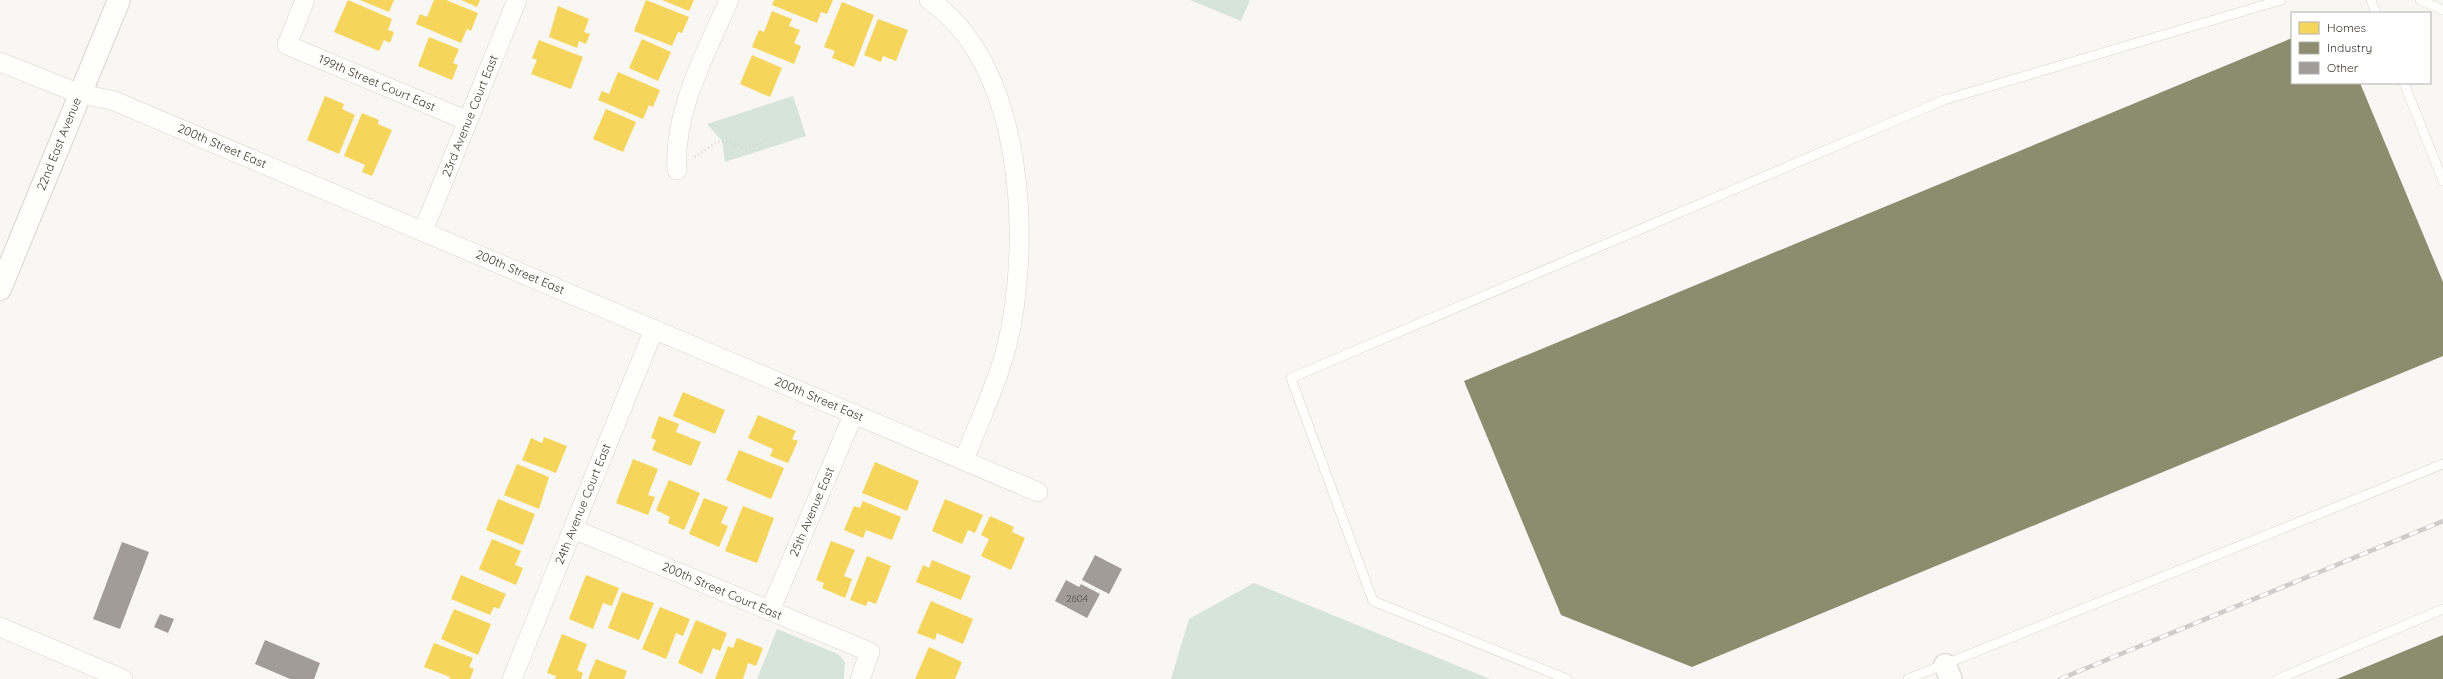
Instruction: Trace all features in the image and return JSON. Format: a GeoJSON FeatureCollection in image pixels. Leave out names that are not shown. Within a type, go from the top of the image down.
{"type":"FeatureCollection","features":[{"type":"Feature","properties":{"kind":"street","name":"22nd East Avenue"},"geometry":{"type":"LineString","coordinates":[[0,289],[119,0]]}},
{"type":"Feature","properties":{"kind":"street","name":"199th Street Court East"},"geometry":{"type":"LineString","coordinates":[[305,0],[287,45],[468,121]]}},
{"type":"Feature","properties":{"kind":"street","name":"23rd Avenue Court East"},"geometry":{"type":"LineString","coordinates":[[423,231],[517,0]]}},
{"type":"Feature","properties":{"kind":"street"},"geometry":{"type":"LineString","coordinates":[[677,170],[676,149],[682,116],[729,0]]}},
{"type":"Feature","properties":{"kind":"street"},"geometry":{"type":"LineString","coordinates":[[929,0],[938,6],[972,43],[986,70],[1011,143],[1019,195],[1020,243],[1015,307],[1006,351],[964,460]]}},
{"type":"Feature","properties":{"kind":"street","name":"200th Street East"},"geometry":{"type":"LineString","coordinates":[[0,62],[80,94],[112,100],[1038,492]]}},
{"type":"Feature","properties":{"kind":"street","name":"24th Avenue Court East"},"geometry":{"type":"LineString","coordinates":[[512,679],[654,329]]}},
{"type":"Feature","properties":{"kind":"street","name":"25th Avenue East"},"geometry":{"type":"LineString","coordinates":[[770,611],[854,413]]}},
{"type":"Feature","properties":{"kind":"street","name":"200th Street Court East"},"geometry":{"type":"LineString","coordinates":[[573,529],[870,652],[860,679]]}},
{"type":"Feature","properties":{"kind":"street"},"geometry":{"type":"LineString","coordinates":[[0,627],[123,679]]}},
{"type":"Feature","properties":{"kind":"lane"},"geometry":{"type":"LineString","coordinates":[[1567,679],[1373,600],[1291,378],[1944,100],[2281,0]]}},
{"type":"Feature","properties":{"kind":"lane"},"geometry":{"type":"LineString","coordinates":[[2371,0],[2376,12]]}},
{"type":"Feature","properties":{"kind":"lane"},"geometry":{"type":"LineString","coordinates":[[2420,0],[2443,10]]}},
{"type":"Feature","properties":{"kind":"lane"},"geometry":{"type":"LineString","coordinates":[[2404,84],[2443,182]]}},
{"type":"Feature","properties":{"kind":"lane"},"geometry":{"type":"LineString","coordinates":[[1908,679],[1948,672],[2443,464]]}},
{"type":"Feature","properties":{"kind":"lane"},"geometry":{"type":"LineString","coordinates":[[2278,679],[2443,609]]}},
{"type":"Feature","properties":{"kind":"path"},"geometry":{"type":"LineString","coordinates":[[677,170],[717,142],[724,141],[744,148],[767,141]]}},
{"type":"Feature","properties":{"kind":"shaded area"},"geometry":{"type":"Polygon","coordinates":[[[1190,0],[1250,0],[1241,21],[1190,0]]]}},
{"type":"Feature","properties":{"kind":"shaded area"},"geometry":{"type":"Polygon","coordinates":[[[793,96],[806,136],[725,162],[722,141],[707,124],[793,96]]]}},
{"type":"Feature","properties":{"kind":"shaded area"},"geometry":{"type":"Polygon","coordinates":[[[1254,583],[1490,679],[1171,679],[1189,619],[1254,583]]]}},
{"type":"Feature","properties":{"kind":"shaded area"},"geometry":{"type":"Polygon","coordinates":[[[777,629],[838,654],[845,662],[844,679],[757,679],[777,629]]]}},
{"type":"Feature","properties":{"kind":"building: Homes"},"geometry":{"type":"Polygon","coordinates":[[[348,0],[392,19],[388,30],[394,32],[390,43],[384,40],[379,51],[334,32],[348,0]]]}},
{"type":"Feature","properties":{"kind":"building: Homes"},"geometry":{"type":"Polygon","coordinates":[[[360,0],[394,0],[389,12],[360,0]]]}},
{"type":"Feature","properties":{"kind":"building: Homes"},"geometry":{"type":"Polygon","coordinates":[[[434,0],[446,0],[478,13],[471,31],[467,29],[461,43],[416,24],[420,14],[427,17],[434,0]]]}},
{"type":"Feature","properties":{"kind":"building: Homes"},"geometry":{"type":"Polygon","coordinates":[[[461,0],[480,0],[477,7],[461,0]]]}},
{"type":"Feature","properties":{"kind":"building: Homes"},"geometry":{"type":"Polygon","coordinates":[[[646,0],[689,17],[682,33],[678,32],[672,46],[634,31],[646,0]]]}},
{"type":"Feature","properties":{"kind":"building: Homes"},"geometry":{"type":"Polygon","coordinates":[[[662,0],[694,0],[689,11],[662,0]]]}},
{"type":"Feature","properties":{"kind":"building: Homes"},"geometry":{"type":"Polygon","coordinates":[[[774,0],[833,0],[827,14],[821,12],[817,23],[772,5],[774,0]]]}},
{"type":"Feature","properties":{"kind":"building: Homes"},"geometry":{"type":"Polygon","coordinates":[[[842,2],[874,15],[854,67],[832,58],[835,51],[824,47],[842,2]]]}},
{"type":"Feature","properties":{"kind":"building: Homes"},"geometry":{"type":"Polygon","coordinates":[[[558,6],[589,19],[584,32],[590,34],[586,44],[579,41],[577,48],[549,37],[558,6]]]}},
{"type":"Feature","properties":{"kind":"building: Homes"},"geometry":{"type":"Polygon","coordinates":[[[772,11],[792,19],[789,26],[800,30],[794,43],[801,46],[794,64],[752,47],[759,30],[764,32],[772,11]]]}},
{"type":"Feature","properties":{"kind":"building: Homes"},"geometry":{"type":"Polygon","coordinates":[[[878,19],[908,30],[896,61],[883,56],[881,62],[864,55],[878,19]]]}},
{"type":"Feature","properties":{"kind":"building: Homes"},"geometry":{"type":"Polygon","coordinates":[[[429,37],[459,49],[453,63],[458,65],[452,80],[418,66],[429,37]]]}},
{"type":"Feature","properties":{"kind":"building: Homes"},"geometry":{"type":"Polygon","coordinates":[[[642,39],[671,52],[658,81],[629,68],[642,39]]]}},
{"type":"Feature","properties":{"kind":"building: Homes"},"geometry":{"type":"Polygon","coordinates":[[[539,40],[583,57],[571,89],[531,74],[537,60],[532,58],[539,40]]]}},
{"type":"Feature","properties":{"kind":"building: Homes"},"geometry":{"type":"Polygon","coordinates":[[[752,55],[782,68],[770,97],[740,84],[752,55]]]}},
{"type":"Feature","properties":{"kind":"building: Homes"},"geometry":{"type":"Polygon","coordinates":[[[618,72],[660,90],[653,107],[649,105],[643,119],[598,100],[602,91],[609,94],[618,72]]]}},
{"type":"Feature","properties":{"kind":"building: Homes"},"geometry":{"type":"Polygon","coordinates":[[[325,96],[344,104],[342,109],[355,115],[339,154],[307,140],[325,96]]]}},
{"type":"Feature","properties":{"kind":"building: Homes"},"geometry":{"type":"Polygon","coordinates":[[[606,109],[636,122],[623,152],[593,139],[606,109]]]}},
{"type":"Feature","properties":{"kind":"building: Homes"},"geometry":{"type":"Polygon","coordinates":[[[362,113],[379,120],[378,124],[392,130],[372,176],[362,172],[365,165],[344,156],[362,113]]]}},
{"type":"Feature","properties":{"kind":"building: Homes"},"geometry":{"type":"Polygon","coordinates":[[[683,392],[725,410],[715,434],[673,416],[683,392]]]}},
{"type":"Feature","properties":{"kind":"building: Homes"},"geometry":{"type":"Polygon","coordinates":[[[758,415],[796,431],[792,439],[798,441],[788,463],[770,456],[773,449],[748,438],[758,415]]]}},
{"type":"Feature","properties":{"kind":"building: Homes"},"geometry":{"type":"Polygon","coordinates":[[[659,416],[679,424],[676,432],[701,442],[691,466],[652,450],[656,440],[651,438],[659,416]]]}},
{"type":"Feature","properties":{"kind":"building: Homes"},"geometry":{"type":"Polygon","coordinates":[[[544,437],[567,446],[556,473],[522,460],[531,438],[542,443],[544,437]]]}},
{"type":"Feature","properties":{"kind":"building: Homes"},"geometry":{"type":"Polygon","coordinates":[[[739,450],[784,468],[771,499],[726,480],[739,450]]]}},
{"type":"Feature","properties":{"kind":"building: Homes"},"geometry":{"type":"Polygon","coordinates":[[[633,459],[658,469],[648,495],[655,497],[648,515],[616,503],[633,459]]]}},
{"type":"Feature","properties":{"kind":"building: Homes"},"geometry":{"type":"Polygon","coordinates":[[[875,462],[919,481],[907,511],[862,493],[875,462]]]}},
{"type":"Feature","properties":{"kind":"building: Homes"},"geometry":{"type":"Polygon","coordinates":[[[517,464],[549,477],[539,509],[504,495],[517,464]]]}},
{"type":"Feature","properties":{"kind":"building: Homes"},"geometry":{"type":"Polygon","coordinates":[[[669,480],[700,493],[684,530],[668,523],[670,517],[656,510],[669,480]]]}},
{"type":"Feature","properties":{"kind":"building: Homes"},"geometry":{"type":"Polygon","coordinates":[[[704,498],[728,507],[721,523],[728,526],[719,547],[689,534],[704,498]]]}},
{"type":"Feature","properties":{"kind":"building: Homes"},"geometry":{"type":"Polygon","coordinates":[[[498,499],[535,514],[523,545],[486,530],[498,499]]]}},
{"type":"Feature","properties":{"kind":"building: Homes"},"geometry":{"type":"Polygon","coordinates":[[[945,499],[983,515],[975,533],[968,530],[962,544],[932,531],[945,499]]]}},
{"type":"Feature","properties":{"kind":"building: Homes"},"geometry":{"type":"Polygon","coordinates":[[[863,501],[901,517],[892,540],[866,530],[863,538],[844,530],[854,506],[860,508],[863,501]]]}},
{"type":"Feature","properties":{"kind":"building: Homes"},"geometry":{"type":"Polygon","coordinates":[[[743,506],[774,518],[757,563],[725,551],[743,506]]]}},
{"type":"Feature","properties":{"kind":"building: Homes"},"geometry":{"type":"Polygon","coordinates":[[[990,516],[1014,527],[1012,532],[1025,538],[1011,570],[981,556],[989,539],[981,535],[990,516]]]}},
{"type":"Feature","properties":{"kind":"building: Homes"},"geometry":{"type":"Polygon","coordinates":[[[492,539],[521,551],[515,565],[523,568],[516,585],[479,569],[492,539]]]}},
{"type":"Feature","properties":{"kind":"building: Homes"},"geometry":{"type":"Polygon","coordinates":[[[831,541],[855,550],[844,576],[852,579],[845,598],[822,588],[824,583],[816,580],[831,541]]]}},
{"type":"Feature","properties":{"kind":"building: Homes"},"geometry":{"type":"Polygon","coordinates":[[[867,556],[891,566],[876,604],[868,601],[866,606],[850,600],[867,556]]]}},
{"type":"Feature","properties":{"kind":"building: Homes"},"geometry":{"type":"Polygon","coordinates":[[[932,560],[971,576],[961,600],[916,582],[923,565],[929,568],[932,560]]]}},
{"type":"Feature","properties":{"kind":"building: Homes"},"geometry":{"type":"Polygon","coordinates":[[[461,575],[506,594],[499,609],[494,607],[490,615],[451,599],[461,575]]]}},
{"type":"Feature","properties":{"kind":"building: Homes"},"geometry":{"type":"Polygon","coordinates":[[[586,575],[619,588],[612,606],[603,603],[593,629],[569,619],[586,575]]]}},
{"type":"Feature","properties":{"kind":"building: Homes"},"geometry":{"type":"Polygon","coordinates":[[[622,592],[654,603],[639,640],[608,628],[622,592]]]}},
{"type":"Feature","properties":{"kind":"building: Homes"},"geometry":{"type":"Polygon","coordinates":[[[931,601],[973,619],[963,644],[937,633],[935,640],[917,633],[931,601]]]}},
{"type":"Feature","properties":{"kind":"building: Homes"},"geometry":{"type":"Polygon","coordinates":[[[660,607],[690,619],[683,636],[676,633],[666,659],[642,649],[660,607]]]}},
{"type":"Feature","properties":{"kind":"building: Homes"},"geometry":{"type":"Polygon","coordinates":[[[454,609],[491,624],[478,655],[441,639],[454,609]]]}},
{"type":"Feature","properties":{"kind":"building: Homes"},"geometry":{"type":"Polygon","coordinates":[[[696,620],[727,633],[720,651],[713,648],[702,674],[678,663],[696,620]]]}},
{"type":"Feature","properties":{"kind":"building: Homes"},"geometry":{"type":"Polygon","coordinates":[[[562,634],[587,644],[577,670],[583,673],[581,679],[555,679],[556,676],[547,673],[562,634]]]}},
{"type":"Feature","properties":{"kind":"building: Homes"},"geometry":{"type":"Polygon","coordinates":[[[737,638],[763,648],[756,666],[748,663],[743,679],[715,679],[728,646],[733,648],[737,638]]]}},
{"type":"Feature","properties":{"kind":"building: Homes"},"geometry":{"type":"Polygon","coordinates":[[[434,643],[473,658],[469,667],[474,669],[470,679],[449,679],[450,677],[424,667],[434,643]]]}},
{"type":"Feature","properties":{"kind":"building: Homes"},"geometry":{"type":"Polygon","coordinates":[[[929,647],[962,662],[955,679],[915,679],[929,647]]]}},
{"type":"Feature","properties":{"kind":"building: Homes"},"geometry":{"type":"Polygon","coordinates":[[[596,659],[627,671],[624,679],[588,679],[596,659]]]}},
{"type":"Feature","properties":{"kind":"building: Industry"},"geometry":{"type":"Polygon","coordinates":[[[2291,38],[2291,84],[2360,84],[2443,282],[2443,356],[1692,667],[1561,615],[1464,381],[2291,38]]]}},
{"type":"Feature","properties":{"kind":"building: Industry"},"geometry":{"type":"Polygon","coordinates":[[[2443,635],[2443,679],[2337,679],[2443,635]]]}},
{"type":"Feature","properties":{"kind":"building: Other"},"geometry":{"type":"Polygon","coordinates":[[[122,542],[149,552],[120,629],[93,619],[122,542]]]}},
{"type":"Feature","properties":{"kind":"building: Other"},"geometry":{"type":"Polygon","coordinates":[[[1095,555],[1122,569],[1109,594],[1082,580],[1095,555]]]}},
{"type":"Feature","properties":{"kind":"building: Other"},"geometry":{"type":"Polygon","coordinates":[[[1066,580],[1079,587],[1081,584],[1100,594],[1087,618],[1055,601],[1066,580]]]}},
{"type":"Feature","properties":{"kind":"building: Other"},"geometry":{"type":"Polygon","coordinates":[[[160,614],[174,619],[168,633],[154,627],[160,614]]]}},
{"type":"Feature","properties":{"kind":"building: Other"},"geometry":{"type":"Polygon","coordinates":[[[265,640],[320,663],[314,679],[290,679],[255,664],[265,640]]]}},
{"type":"Feature","properties":{"kind":"railway"},"geometry":{"type":"LineString","coordinates":[[2060,679],[2443,521]]}}]}
